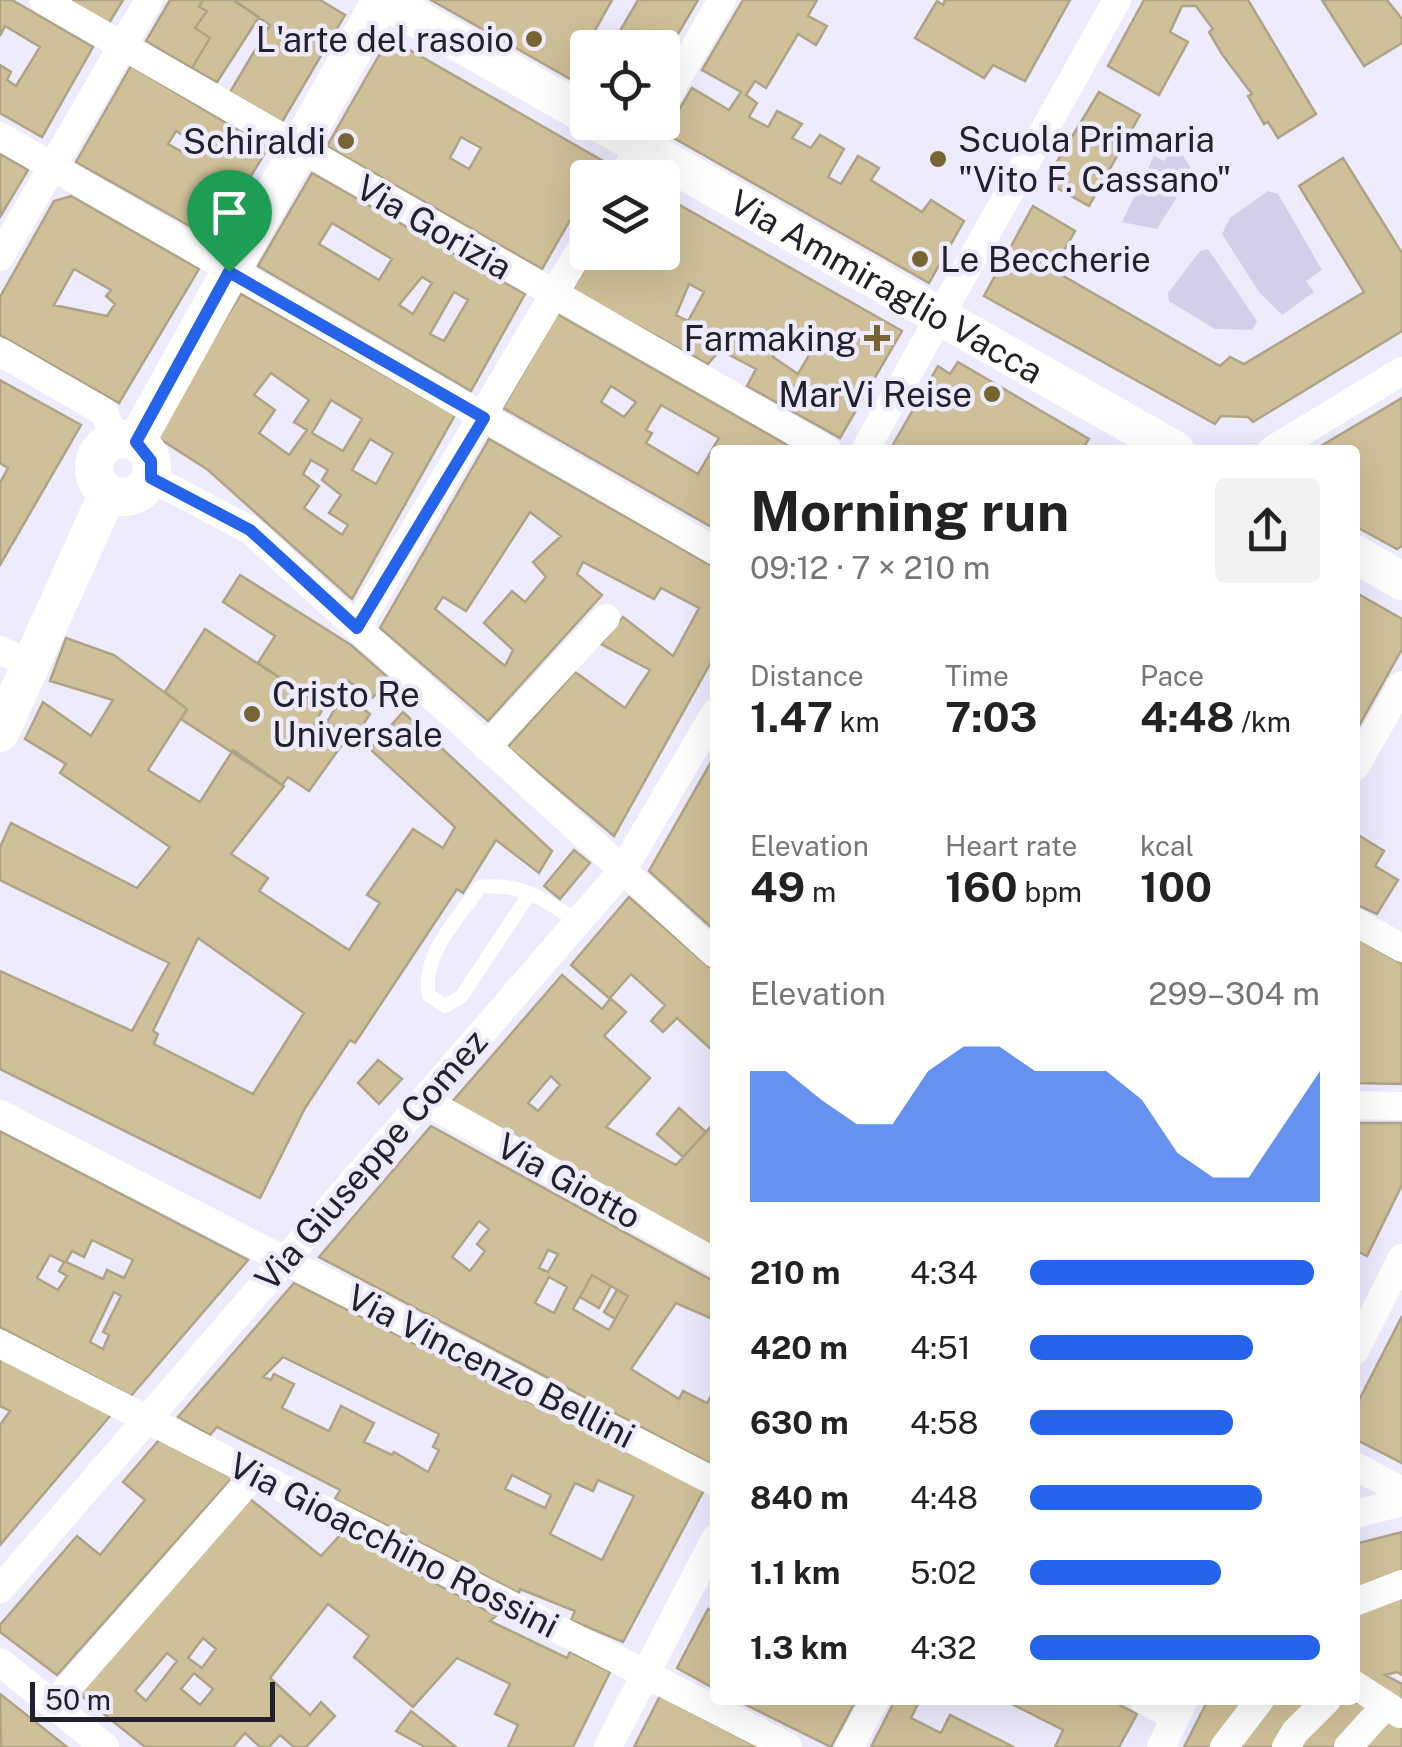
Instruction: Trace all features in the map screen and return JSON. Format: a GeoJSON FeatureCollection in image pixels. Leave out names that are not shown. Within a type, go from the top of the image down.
{"type":"FeatureCollection","features":[{"type":"Feature","properties":{"kind":"street","name":"Via Gorizia"},"geometry":{"type":"LineString","coordinates":[[43,0],[817,445]]}},
{"type":"Feature","properties":{"kind":"street"},"geometry":{"type":"LineString","coordinates":[[0,258],[149,0]]}},
{"type":"Feature","properties":{"kind":"street"},"geometry":{"type":"LineString","coordinates":[[0,352],[104,412],[126,441],[151,461],[151,478],[133,495],[108,493],[96,480],[94,464],[101,449],[126,441],[229,272],[382,0],[570,106]]}},
{"type":"Feature","properties":{"kind":"street"},"geometry":{"type":"LineString","coordinates":[[680,74],[722,0]]}},
{"type":"Feature","properties":{"kind":"street"},"geometry":{"type":"LineString","coordinates":[[867,445],[1117,0]]}},
{"type":"Feature","properties":{"kind":"street"},"geometry":{"type":"LineString","coordinates":[[0,136],[710,547]]}},
{"type":"Feature","properties":{"kind":"street","name":"Via Ammiraglio Vacca"},"geometry":{"type":"LineString","coordinates":[[638,149],[942,314],[1166,445]]}},
{"type":"Feature","properties":{"kind":"street"},"geometry":{"type":"LineString","coordinates":[[357,628],[570,268]]}},
{"type":"Feature","properties":{"kind":"street"},"geometry":{"type":"LineString","coordinates":[[1280,445],[1402,371]]}},
{"type":"Feature","properties":{"kind":"street"},"geometry":{"type":"LineString","coordinates":[[151,478],[250,530],[710,950]]}},
{"type":"Feature","properties":{"kind":"street"},"geometry":{"type":"LineString","coordinates":[[0,734],[14,657],[108,493]]}},
{"type":"Feature","properties":{"kind":"street"},"geometry":{"type":"LineString","coordinates":[[1360,557],[1402,581]]}},
{"type":"Feature","properties":{"kind":"street"},"geometry":{"type":"LineString","coordinates":[[486,747],[606,618]]}},
{"type":"Feature","properties":{"kind":"street"},"geometry":{"type":"LineString","coordinates":[[1360,758],[1402,685]]}},
{"type":"Feature","properties":{"kind":"street","name":"Via Giuseppe Comez"},"geometry":{"type":"LineString","coordinates":[[0,1589],[622,871],[710,721]]}},
{"type":"Feature","properties":{"kind":"street"},"geometry":{"type":"LineString","coordinates":[[1360,925],[1402,948]]}},
{"type":"Feature","properties":{"kind":"street","name":"Via Giotto"},"geometry":{"type":"LineString","coordinates":[[423,1100],[710,1259]]}},
{"type":"Feature","properties":{"kind":"street"},"geometry":{"type":"LineString","coordinates":[[1360,1105],[1402,1106]]}},
{"type":"Feature","properties":{"kind":"street","name":"Via Vincenzo Bellini"},"geometry":{"type":"LineString","coordinates":[[0,1114],[710,1479]]}},
{"type":"Feature","properties":{"kind":"street"},"geometry":{"type":"LineString","coordinates":[[1360,1342],[1402,1258]]}},
{"type":"Feature","properties":{"kind":"street","name":"Via Gioacchino Rossini"},"geometry":{"type":"LineString","coordinates":[[0,1344],[788,1747]]}},
{"type":"Feature","properties":{"kind":"street"},"geometry":{"type":"LineString","coordinates":[[1360,1469],[1402,1491]]}},
{"type":"Feature","properties":{"kind":"street"},"geometry":{"type":"LineString","coordinates":[[53,1705],[256,1474]]}},
{"type":"Feature","properties":{"kind":"street"},"geometry":{"type":"LineString","coordinates":[[1360,1513],[1402,1502]]}},
{"type":"Feature","properties":{"kind":"street"},"geometry":{"type":"LineString","coordinates":[[608,1747],[710,1548]]}},
{"type":"Feature","properties":{"kind":"street"},"geometry":{"type":"LineString","coordinates":[[1360,1600],[1402,1584]]}},
{"type":"Feature","properties":{"kind":"street"},"geometry":{"type":"LineString","coordinates":[[0,1662],[105,1747]]}},
{"type":"Feature","properties":{"kind":"street"},"geometry":{"type":"LineString","coordinates":[[1348,1747],[1394,1710],[1360,1688]]}},
{"type":"Feature","properties":{"kind":"street"},"geometry":{"type":"LineString","coordinates":[[849,1747],[873,1705]]}},
{"type":"Feature","properties":{"kind":"street"},"geometry":{"type":"LineString","coordinates":[[1224,1747],[1256,1705]]}},
{"type":"Feature","properties":{"kind":"street"},"geometry":{"type":"LineString","coordinates":[[1286,1747],[1294,1732],[1322,1705]]}},
{"type":"Feature","properties":{"kind":"street"},"geometry":{"type":"LineString","coordinates":[[1161,1747],[1180,1708]]}},
{"type":"Feature","properties":{"kind":"lane"},"geometry":{"type":"LineString","coordinates":[[530,893],[461,997],[444,1006],[429,995],[425,977],[433,956],[480,888],[510,884],[530,893],[579,923]]}},
{"type":"Feature","properties":{"kind":"shaded area"},"geometry":{"type":"Polygon","coordinates":[[[1175,144],[1193,171],[1157,229],[1122,222],[1154,156],[1164,161],[1175,144]]]}},
{"type":"Feature","properties":{"kind":"shaded area"},"geometry":{"type":"Polygon","coordinates":[[[1268,191],[1278,194],[1322,270],[1306,281],[1314,292],[1282,315],[1259,292],[1222,234],[1230,218],[1268,191]]]}},
{"type":"Feature","properties":{"kind":"shaded area"},"geometry":{"type":"Polygon","coordinates":[[[1208,249],[1257,321],[1252,330],[1215,329],[1169,301],[1168,293],[1200,251],[1208,249]]]}},
{"type":"Feature","properties":{"kind":"building"},"geometry":{"type":"Polygon","coordinates":[[[0,0],[12,0],[93,47],[42,137],[0,113],[0,65],[11,72],[7,80],[16,86],[40,47],[5,26],[0,36],[0,0]]]}},
{"type":"Feature","properties":{"kind":"building"},"geometry":{"type":"Polygon","coordinates":[[[69,0],[123,0],[109,23],[69,0]]]}},
{"type":"Feature","properties":{"kind":"building"},"geometry":{"type":"Polygon","coordinates":[[[170,0],[203,0],[199,7],[207,11],[195,28],[210,38],[192,68],[146,41],[170,0]]]}},
{"type":"Feature","properties":{"kind":"building"},"geometry":{"type":"Polygon","coordinates":[[[203,0],[233,0],[259,17],[217,82],[192,68],[210,38],[195,28],[207,11],[199,7],[203,0]]]}},
{"type":"Feature","properties":{"kind":"building"},"geometry":{"type":"Polygon","coordinates":[[[233,0],[320,0],[345,15],[282,122],[230,92],[270,25],[233,0]]]}},
{"type":"Feature","properties":{"kind":"building"},"geometry":{"type":"Polygon","coordinates":[[[431,0],[612,0],[595,30],[570,30],[570,79],[431,0]]]}},
{"type":"Feature","properties":{"kind":"building"},"geometry":{"type":"Polygon","coordinates":[[[638,0],[698,0],[680,30],[620,30],[638,0]]]}},
{"type":"Feature","properties":{"kind":"building"},"geometry":{"type":"Polygon","coordinates":[[[743,0],[817,0],[808,16],[827,26],[816,45],[798,34],[766,88],[755,81],[746,95],[757,103],[749,117],[768,127],[777,111],[802,124],[792,138],[811,148],[820,135],[844,149],[828,177],[841,184],[858,156],[879,168],[871,180],[922,212],[931,200],[964,221],[929,283],[677,140],[680,108],[692,88],[729,110],[741,92],[702,70],[743,0]]]}},
{"type":"Feature","properties":{"kind":"building"},"geometry":{"type":"Polygon","coordinates":[[[945,0],[1070,0],[1025,81],[993,65],[984,78],[915,38],[937,1],[943,5],[945,0]]]}},
{"type":"Feature","properties":{"kind":"building"},"geometry":{"type":"Polygon","coordinates":[[[1144,0],[1248,0],[1316,114],[1278,138],[1268,122],[1264,124],[1248,96],[1252,94],[1222,54],[1209,32],[1213,29],[1196,6],[1182,6],[1170,32],[1188,42],[1159,95],[1108,66],[1144,0]]]}},
{"type":"Feature","properties":{"kind":"building"},"geometry":{"type":"Polygon","coordinates":[[[1322,0],[1387,0],[1402,19],[1402,43],[1364,66],[1322,0]]]}},
{"type":"Feature","properties":{"kind":"building"},"geometry":{"type":"Polygon","coordinates":[[[389,38],[601,160],[570,160],[570,220],[542,269],[327,146],[389,38]],[[461,137],[450,158],[469,169],[481,148],[461,137]]]}},
{"type":"Feature","properties":{"kind":"building"},"geometry":{"type":"Polygon","coordinates":[[[131,66],[268,148],[213,239],[76,162],[131,66]],[[176,131],[168,144],[190,156],[197,144],[176,131]]]}},
{"type":"Feature","properties":{"kind":"building"},"geometry":{"type":"Polygon","coordinates":[[[1099,92],[1140,115],[1089,206],[1050,184],[1059,168],[1055,165],[1099,92]]]}},
{"type":"Feature","properties":{"kind":"building"},"geometry":{"type":"Polygon","coordinates":[[[0,154],[28,170],[0,217],[0,154]]]}},
{"type":"Feature","properties":{"kind":"building"},"geometry":{"type":"Polygon","coordinates":[[[1343,158],[1402,253],[1402,331],[1253,422],[1248,417],[1221,416],[1215,424],[984,296],[1033,206],[1075,231],[1053,270],[1220,366],[1230,357],[1244,364],[1364,292],[1299,186],[1343,158]]]}},
{"type":"Feature","properties":{"kind":"building"},"geometry":{"type":"Polygon","coordinates":[[[312,173],[525,294],[471,391],[258,266],[312,173]],[[332,223],[319,244],[379,280],[392,259],[332,223]],[[422,277],[399,305],[413,314],[432,283],[422,277]],[[454,292],[430,334],[444,341],[468,300],[454,292]]]}},
{"type":"Feature","properties":{"kind":"building"},"geometry":{"type":"Polygon","coordinates":[[[71,196],[199,269],[119,403],[0,335],[0,297],[54,201],[71,196]],[[74,269],[54,305],[107,316],[115,304],[106,296],[111,290],[74,269]]]}},
{"type":"Feature","properties":{"kind":"building"},"geometry":{"type":"Polygon","coordinates":[[[680,205],[902,331],[840,438],[747,386],[756,369],[720,350],[708,364],[572,290],[584,270],[680,270],[680,205]],[[689,284],[676,315],[688,321],[704,292],[689,284]],[[791,327],[773,357],[798,374],[817,342],[791,327]]]}},
{"type":"Feature","properties":{"kind":"building"},"geometry":{"type":"Polygon","coordinates":[[[241,294],[455,415],[352,599],[208,470],[154,435],[241,294]],[[271,373],[254,395],[275,410],[259,433],[289,455],[307,430],[294,422],[309,400],[271,373]],[[331,400],[312,433],[343,451],[362,419],[331,400]],[[370,439],[352,470],[376,484],[393,453],[370,439]],[[311,460],[303,474],[319,486],[304,508],[342,535],[348,525],[329,513],[341,495],[322,480],[328,470],[311,460]]]}},
{"type":"Feature","properties":{"kind":"building"},"geometry":{"type":"Polygon","coordinates":[[[557,314],[787,445],[715,445],[719,438],[661,405],[646,430],[652,433],[646,443],[698,474],[710,453],[710,526],[503,408],[557,314]],[[611,386],[601,402],[624,417],[636,402],[611,386]]]}},
{"type":"Feature","properties":{"kind":"building"},"geometry":{"type":"Polygon","coordinates":[[[958,362],[1089,439],[1085,445],[893,445],[938,366],[950,374],[958,362]]]}},
{"type":"Feature","properties":{"kind":"building"},"geometry":{"type":"Polygon","coordinates":[[[0,380],[81,425],[0,565],[0,483],[8,468],[0,463],[0,380]]]}},
{"type":"Feature","properties":{"kind":"building"},"geometry":{"type":"Polygon","coordinates":[[[1402,398],[1402,546],[1397,549],[1360,529],[1360,445],[1322,445],[1402,398]]]}},
{"type":"Feature","properties":{"kind":"building"},"geometry":{"type":"Polygon","coordinates":[[[489,439],[710,565],[710,664],[614,836],[508,747],[575,672],[625,708],[650,670],[601,644],[623,617],[673,656],[699,608],[661,588],[654,599],[583,562],[577,574],[602,595],[488,721],[380,628],[489,439]],[[530,512],[466,611],[443,597],[435,609],[505,666],[513,650],[484,623],[512,591],[525,602],[546,577],[533,562],[561,536],[530,512]]]}},
{"type":"Feature","properties":{"kind":"building"},"geometry":{"type":"Polygon","coordinates":[[[240,575],[351,645],[391,680],[372,698],[348,681],[326,708],[258,663],[275,636],[223,602],[240,575]]]}},
{"type":"Feature","properties":{"kind":"building"},"geometry":{"type":"Polygon","coordinates":[[[1360,595],[1402,619],[1402,649],[1360,724],[1360,595]]]}},
{"type":"Feature","properties":{"kind":"building","name":"Cristo Re Universale"},"geometry":{"type":"Polygon","coordinates":[[[205,629],[324,707],[313,727],[341,746],[309,791],[288,777],[282,785],[181,719],[187,709],[165,692],[205,629]]]}},
{"type":"Feature","properties":{"kind":"building"},"geometry":{"type":"Polygon","coordinates":[[[66,638],[114,655],[187,709],[148,770],[200,802],[233,750],[284,786],[231,854],[268,878],[259,891],[349,950],[380,903],[367,895],[413,829],[443,848],[455,827],[370,749],[403,712],[552,851],[539,873],[496,840],[463,893],[457,889],[355,1043],[350,1040],[305,1108],[260,1198],[0,1069],[0,971],[132,1031],[169,963],[0,880],[0,847],[11,823],[137,888],[170,847],[60,773],[66,764],[25,739],[43,702],[91,736],[113,700],[50,681],[66,638]],[[198,938],[153,1031],[158,1034],[154,1044],[253,1094],[304,1013],[198,938]]]}},
{"type":"Feature","properties":{"kind":"building"},"geometry":{"type":"Polygon","coordinates":[[[344,694],[370,714],[353,740],[327,722],[344,694]]]}},
{"type":"Feature","properties":{"kind":"building"},"geometry":{"type":"Polygon","coordinates":[[[710,764],[710,926],[649,871],[710,764]]]}},
{"type":"Feature","properties":{"kind":"building"},"geometry":{"type":"Polygon","coordinates":[[[1360,836],[1384,851],[1375,866],[1398,880],[1377,914],[1360,906],[1360,836]]]}},
{"type":"Feature","properties":{"kind":"building"},"geometry":{"type":"Polygon","coordinates":[[[574,850],[590,863],[560,899],[544,886],[574,850]]]}},
{"type":"Feature","properties":{"kind":"building"},"geometry":{"type":"Polygon","coordinates":[[[629,897],[710,968],[710,1048],[677,1018],[663,1032],[651,1021],[665,1005],[631,974],[610,998],[626,1012],[604,1036],[650,1078],[606,1127],[676,1165],[710,1128],[710,1244],[452,1102],[562,975],[602,1009],[610,999],[571,965],[629,897]],[[551,1076],[528,1103],[538,1111],[560,1085],[551,1076]]]}},
{"type":"Feature","properties":{"kind":"building"},"geometry":{"type":"Polygon","coordinates":[[[1360,940],[1402,964],[1402,1084],[1360,1083],[1360,940]]]}},
{"type":"Feature","properties":{"kind":"building"},"geometry":{"type":"Polygon","coordinates":[[[378,1060],[402,1079],[379,1104],[358,1083],[378,1060]]]}},
{"type":"Feature","properties":{"kind":"building"},"geometry":{"type":"Polygon","coordinates":[[[679,1108],[706,1132],[683,1157],[657,1134],[679,1108]]]}},
{"type":"Feature","properties":{"kind":"building"},"geometry":{"type":"Polygon","coordinates":[[[1360,1123],[1402,1123],[1402,1185],[1367,1256],[1360,1252],[1360,1123]]]}},
{"type":"Feature","properties":{"kind":"building"},"geometry":{"type":"Polygon","coordinates":[[[431,1126],[710,1279],[710,1318],[676,1303],[631,1369],[679,1399],[683,1391],[707,1403],[710,1398],[710,1463],[319,1257],[431,1126]],[[479,1221],[452,1257],[470,1271],[485,1251],[477,1244],[489,1229],[479,1221]],[[548,1250],[539,1268],[548,1272],[558,1254],[548,1250]],[[592,1275],[573,1309],[609,1330],[628,1296],[592,1275]],[[549,1277],[535,1303],[554,1313],[567,1287],[549,1277]]]}},
{"type":"Feature","properties":{"kind":"building"},"geometry":{"type":"Polygon","coordinates":[[[0,1131],[248,1260],[131,1396],[0,1327],[0,1131]],[[92,1240],[84,1257],[72,1251],[66,1262],[103,1279],[107,1270],[124,1278],[133,1260],[92,1240]],[[50,1255],[37,1278],[58,1290],[67,1276],[59,1271],[64,1262],[50,1255]],[[114,1292],[90,1342],[103,1349],[109,1335],[103,1332],[121,1296],[114,1292]]]}},
{"type":"Feature","properties":{"kind":"building"},"geometry":{"type":"Polygon","coordinates":[[[592,1275],[611,1286],[599,1308],[580,1297],[592,1275]]]}},
{"type":"Feature","properties":{"kind":"building"},"geometry":{"type":"Polygon","coordinates":[[[294,1283],[704,1490],[623,1642],[571,1620],[575,1611],[520,1589],[519,1593],[335,1499],[340,1490],[217,1427],[210,1435],[178,1417],[294,1283]],[[283,1357],[263,1377],[271,1380],[274,1374],[294,1384],[282,1408],[329,1431],[341,1406],[374,1423],[364,1442],[392,1455],[394,1452],[428,1472],[439,1450],[433,1447],[439,1434],[283,1357]],[[512,1475],[505,1489],[545,1508],[551,1495],[512,1475]],[[598,1480],[593,1491],[575,1483],[550,1534],[602,1560],[634,1496],[598,1480]]]}},
{"type":"Feature","properties":{"kind":"building"},"geometry":{"type":"Polygon","coordinates":[[[617,1290],[628,1296],[615,1319],[604,1312],[617,1290]]]}},
{"type":"Feature","properties":{"kind":"building"},"geometry":{"type":"Polygon","coordinates":[[[1402,1316],[1402,1463],[1360,1442],[1360,1398],[1402,1316]]]}},
{"type":"Feature","properties":{"kind":"building"},"geometry":{"type":"Polygon","coordinates":[[[0,1358],[111,1415],[0,1545],[0,1425],[10,1411],[0,1406],[0,1358]]]}},
{"type":"Feature","properties":{"kind":"building"},"geometry":{"type":"Polygon","coordinates":[[[159,1440],[232,1478],[57,1675],[0,1632],[0,1625],[77,1536],[100,1555],[145,1500],[123,1482],[159,1440]]]}},
{"type":"Feature","properties":{"kind":"building"},"geometry":{"type":"Polygon","coordinates":[[[250,1499],[321,1556],[342,1533],[496,1616],[490,1621],[567,1658],[570,1652],[610,1672],[573,1747],[508,1747],[518,1725],[495,1714],[510,1684],[457,1658],[413,1707],[354,1657],[369,1636],[328,1604],[270,1678],[310,1715],[321,1702],[335,1716],[306,1747],[294,1747],[280,1735],[269,1747],[260,1747],[245,1733],[233,1747],[145,1747],[79,1694],[250,1499]],[[203,1638],[188,1658],[202,1668],[216,1649],[203,1638]],[[167,1653],[135,1691],[146,1701],[177,1661],[167,1653]],[[194,1673],[181,1689],[200,1705],[213,1689],[194,1673]]]}},
{"type":"Feature","properties":{"kind":"building"},"geometry":{"type":"Polygon","coordinates":[[[1402,1532],[1402,1577],[1360,1589],[1360,1543],[1402,1532]]]}},
{"type":"Feature","properties":{"kind":"building"},"geometry":{"type":"Polygon","coordinates":[[[1402,1596],[1402,1675],[1385,1675],[1402,1684],[1402,1712],[1360,1682],[1360,1612],[1402,1596]]]}},
{"type":"Feature","properties":{"kind":"building"},"geometry":{"type":"Polygon","coordinates":[[[710,1610],[710,1686],[677,1668],[710,1610]]]}},
{"type":"Feature","properties":{"kind":"building"},"geometry":{"type":"Polygon","coordinates":[[[0,1694],[43,1728],[67,1747],[1,1747],[0,1694]]]}},
{"type":"Feature","properties":{"kind":"building"},"geometry":{"type":"Polygon","coordinates":[[[660,1696],[758,1747],[634,1747],[660,1696]]]}},
{"type":"Feature","properties":{"kind":"building"},"geometry":{"type":"Polygon","coordinates":[[[746,1705],[853,1705],[831,1747],[746,1705]]]}},
{"type":"Feature","properties":{"kind":"building"},"geometry":{"type":"Polygon","coordinates":[[[892,1705],[918,1705],[911,1718],[941,1733],[950,1715],[1014,1747],[871,1747],[892,1705]]]}},
{"type":"Feature","properties":{"kind":"building"},"geometry":{"type":"Polygon","coordinates":[[[1014,1705],[1120,1705],[1137,1714],[1119,1747],[1055,1747],[1063,1730],[1014,1705]]]}},
{"type":"Feature","properties":{"kind":"building"},"geometry":{"type":"Polygon","coordinates":[[[1205,1705],[1244,1705],[1215,1747],[1184,1747],[1205,1705]]]}},
{"type":"Feature","properties":{"kind":"building"},"geometry":{"type":"Polygon","coordinates":[[[1268,1705],[1307,1705],[1278,1747],[1234,1747],[1268,1705]]]}},
{"type":"Feature","properties":{"kind":"building"},"geometry":{"type":"Polygon","coordinates":[[[1338,1705],[1375,1706],[1338,1747],[1299,1747],[1338,1705]]]}},
{"type":"Feature","properties":{"kind":"building"},"geometry":{"type":"Polygon","coordinates":[[[411,1711],[456,1747],[425,1747],[396,1731],[411,1711]]]}},
{"type":"Feature","properties":{"kind":"building"},"geometry":{"type":"Polygon","coordinates":[[[1390,1712],[1402,1721],[1402,1747],[1359,1747],[1390,1712]]]}},
{"type":"Feature","properties":{"kind":"place","name":"L'arte del rasoio"},"geometry":{"type":"Point","coordinates":[534,39]}},
{"type":"Feature","properties":{"kind":"place","name":"Schiraldi"},"geometry":{"type":"Point","coordinates":[346,141]}},
{"type":"Feature","properties":{"kind":"place","name":"Scuola Primaria \"Vito F. Cassano\""},"geometry":{"type":"Point","coordinates":[938,159]}},
{"type":"Feature","properties":{"kind":"place","name":"Le Beccherie"},"geometry":{"type":"Point","coordinates":[920,259]}},
{"type":"Feature","properties":{"kind":"place","name":"Farmaking"},"geometry":{"type":"Point","coordinates":[877,338]}},
{"type":"Feature","properties":{"kind":"place","name":"MarVi Reise"},"geometry":{"type":"Point","coordinates":[992,394]}},
{"type":"Feature","properties":{"kind":"place","name":"Cristo Re Universale"},"geometry":{"type":"Point","coordinates":[252,714]}},
{"type":"Feature","properties":{"kind":"route"},"geometry":{"type":"LineString","coordinates":[[229,272],[484,418],[357,628],[250,530],[188,494],[151,478],[148,453],[136,442],[229,272]]}}]}
